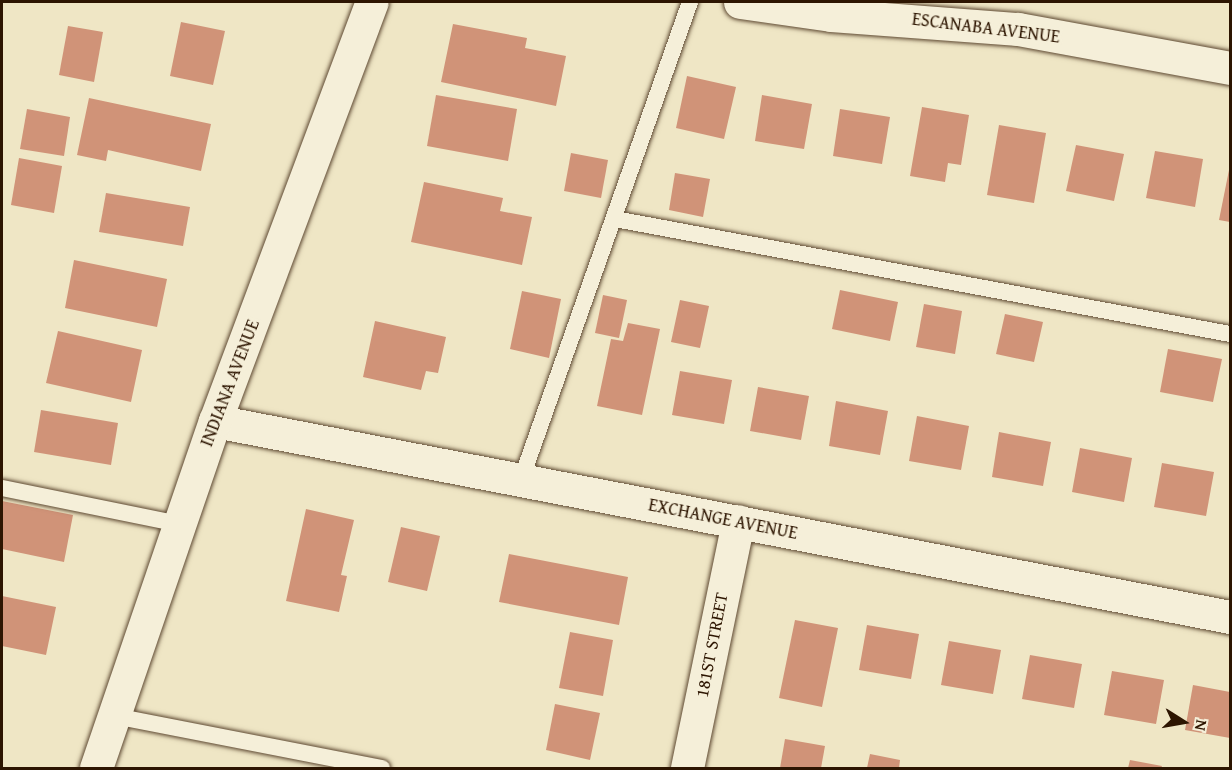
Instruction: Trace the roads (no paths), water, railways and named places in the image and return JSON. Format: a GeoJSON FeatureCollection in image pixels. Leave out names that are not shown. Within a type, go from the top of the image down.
{"type":"FeatureCollection","features":[{"type":"Feature","properties":{"kind":"street","name":"INDIANA AVENUE"},"geometry":{"type":"LineString","coordinates":[[96,768],[215,421],[372,2]]}},
{"type":"Feature","properties":{"kind":"street","name":"ESCANABA AVENUE"},"geometry":{"type":"LineString","coordinates":[[740,2],[831,15],[1018,29],[1230,68]]}},
{"type":"Feature","properties":{"kind":"street","name":"EXCHANGE AVENUE"},"geometry":{"type":"LineString","coordinates":[[215,421],[1230,617]]}},
{"type":"Feature","properties":{"kind":"street","name":"181ST STREET"},"geometry":{"type":"LineString","coordinates":[[687,768],[738,521]]}},
{"type":"Feature","properties":{"kind":"lane"},"geometry":{"type":"LineString","coordinates":[[521,480],[690,2]]}},
{"type":"Feature","properties":{"kind":"lane"},"geometry":{"type":"LineString","coordinates":[[615,219],[1230,334]]}},
{"type":"Feature","properties":{"kind":"lane"},"geometry":{"type":"LineString","coordinates":[[2,488],[179,524]]}},
{"type":"Feature","properties":{"kind":"lane"},"geometry":{"type":"LineString","coordinates":[[114,716],[304,761],[382,768]]}}]}
